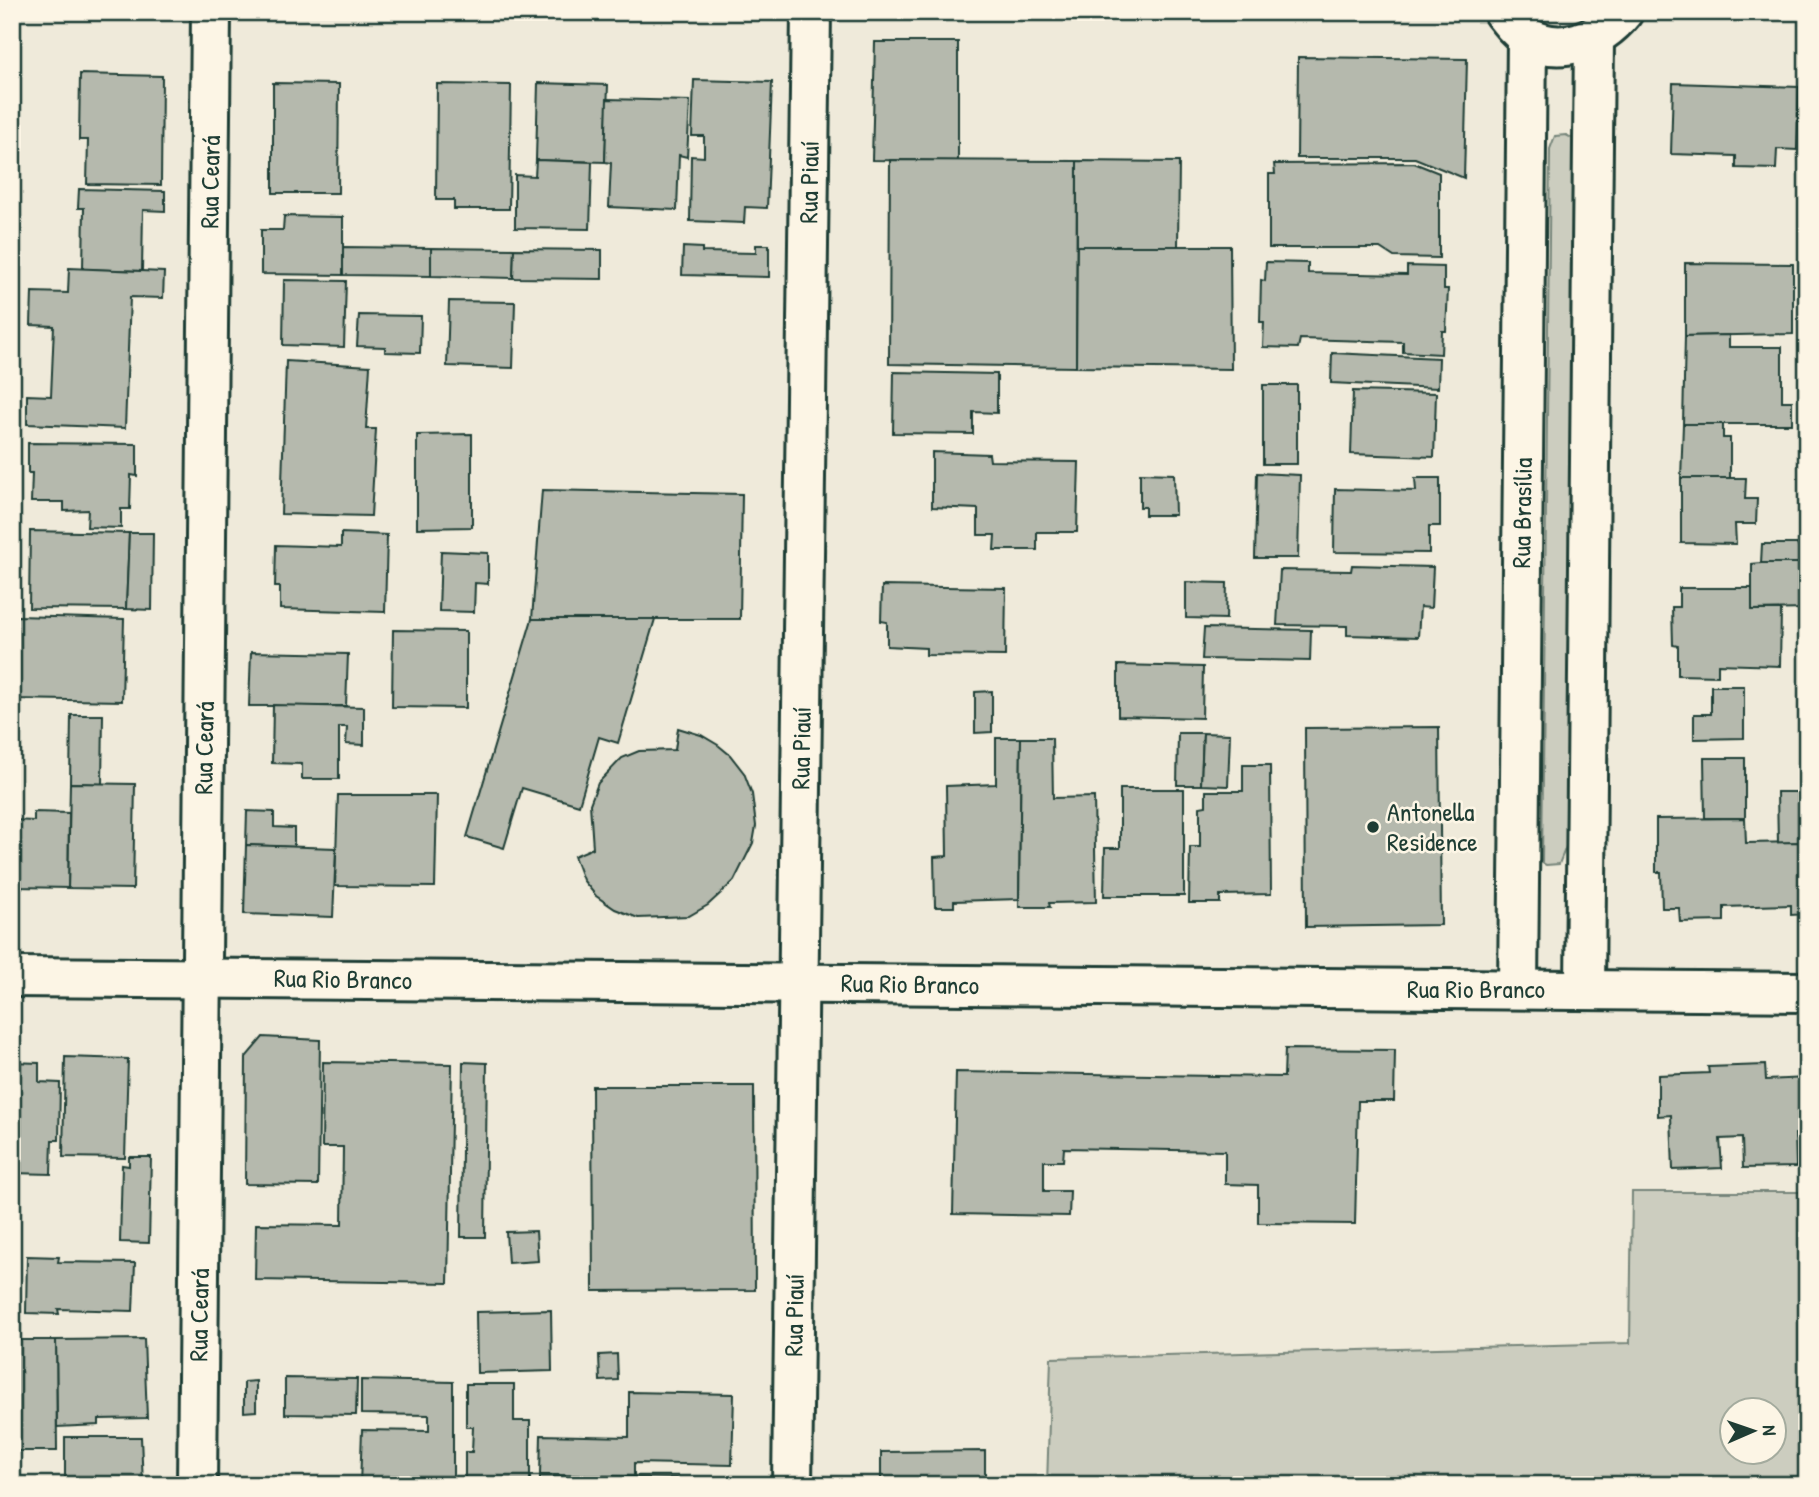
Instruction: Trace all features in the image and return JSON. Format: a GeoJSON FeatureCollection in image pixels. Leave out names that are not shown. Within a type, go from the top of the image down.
{"type":"FeatureCollection","features":[{"type":"Feature","properties":{"kind":"street","name":"Rua Ceará"},"geometry":{"type":"LineString","coordinates":[[197,1485],[211,12]]}},
{"type":"Feature","properties":{"kind":"street","name":"Rua Piauí"},"geometry":{"type":"LineString","coordinates":[[792,1485],[811,12]]}},
{"type":"Feature","properties":{"kind":"street"},"geometry":{"type":"LineString","coordinates":[[1515,24],[1550,44],[1573,44],[1594,38],[1613,24],[1623,12]]}},
{"type":"Feature","properties":{"kind":"street","name":"Rua Brasília"},"geometry":{"type":"LineString","coordinates":[[1515,24],[1518,989]]}},
{"type":"Feature","properties":{"kind":"street"},"geometry":{"type":"LineString","coordinates":[[1585,990],[1594,38]]}},
{"type":"Feature","properties":{"kind":"street","name":"Rua Rio Branco"},"geometry":{"type":"LineString","coordinates":[[12,976],[1807,992]]}},
{"type":"Feature","properties":{"kind":"shaded area"},"geometry":{"type":"Polygon","coordinates":[[[1566,135],[1574,139],[1569,839],[1559,864],[1546,865],[1542,863],[1550,149],[1555,136],[1566,135]]]}},
{"type":"Feature","properties":{"kind":"shaded area"},"geometry":{"type":"Polygon","coordinates":[[[1632,1192],[1807,1192],[1807,1485],[1047,1485],[1051,1358],[1630,1343],[1632,1192]]]}},
{"type":"Feature","properties":{"kind":"building"},"geometry":{"type":"Polygon","coordinates":[[[875,42],[958,42],[958,161],[872,160],[875,42]]]}},
{"type":"Feature","properties":{"kind":"building"},"geometry":{"type":"Polygon","coordinates":[[[1298,57],[1467,59],[1464,178],[1415,158],[1297,158],[1298,57]]]}},
{"type":"Feature","properties":{"kind":"building"},"geometry":{"type":"Polygon","coordinates":[[[80,74],[162,76],[161,185],[87,184],[88,140],[79,140],[80,74]]]}},
{"type":"Feature","properties":{"kind":"building"},"geometry":{"type":"Polygon","coordinates":[[[694,80],[772,82],[767,208],[745,207],[744,223],[690,221],[691,156],[704,157],[704,136],[692,136],[694,80]]]}},
{"type":"Feature","properties":{"kind":"building"},"geometry":{"type":"Polygon","coordinates":[[[273,83],[339,84],[338,193],[273,193],[273,83]]]}},
{"type":"Feature","properties":{"kind":"building"},"geometry":{"type":"Polygon","coordinates":[[[538,83],[608,85],[605,162],[536,160],[538,83]]]}},
{"type":"Feature","properties":{"kind":"building"},"geometry":{"type":"Polygon","coordinates":[[[1673,83],[1799,87],[1797,150],[1777,149],[1776,169],[1736,168],[1736,156],[1671,154],[1673,83]]]}},
{"type":"Feature","properties":{"kind":"building"},"geometry":{"type":"Polygon","coordinates":[[[437,84],[511,85],[509,209],[454,209],[454,200],[436,200],[437,84]]]}},
{"type":"Feature","properties":{"kind":"building"},"geometry":{"type":"Polygon","coordinates":[[[607,99],[690,101],[687,157],[679,155],[677,210],[609,207],[611,163],[605,162],[607,99]]]}},
{"type":"Feature","properties":{"kind":"building"},"geometry":{"type":"Polygon","coordinates":[[[536,160],[592,162],[590,229],[515,228],[515,175],[535,176],[536,160]]]}},
{"type":"Feature","properties":{"kind":"building"},"geometry":{"type":"Polygon","coordinates":[[[890,160],[1077,161],[1076,367],[889,364],[890,160]]]}},
{"type":"Feature","properties":{"kind":"building"},"geometry":{"type":"Polygon","coordinates":[[[1077,161],[1179,162],[1178,246],[1077,246],[1077,161]]]}},
{"type":"Feature","properties":{"kind":"building"},"geometry":{"type":"Polygon","coordinates":[[[1414,163],[1439,173],[1439,258],[1394,257],[1380,248],[1269,248],[1269,174],[1275,174],[1274,164],[1414,163]]]}},
{"type":"Feature","properties":{"kind":"building"},"geometry":{"type":"Polygon","coordinates":[[[79,189],[165,191],[165,211],[143,210],[142,271],[83,269],[84,208],[78,208],[79,189]]]}},
{"type":"Feature","properties":{"kind":"building"},"geometry":{"type":"Polygon","coordinates":[[[284,216],[343,217],[343,275],[261,274],[261,230],[283,230],[284,216]]]}},
{"type":"Feature","properties":{"kind":"building"},"geometry":{"type":"Polygon","coordinates":[[[756,245],[769,245],[769,277],[682,275],[683,247],[702,248],[702,252],[756,253],[756,245]]]}},
{"type":"Feature","properties":{"kind":"building"},"geometry":{"type":"Polygon","coordinates":[[[1077,246],[1230,246],[1231,369],[1076,367],[1077,246]]]}},
{"type":"Feature","properties":{"kind":"building"},"geometry":{"type":"Polygon","coordinates":[[[343,247],[431,248],[431,276],[343,275],[343,247]]]}},
{"type":"Feature","properties":{"kind":"building"},"geometry":{"type":"Polygon","coordinates":[[[431,248],[514,249],[513,278],[431,276],[431,248]]]}},
{"type":"Feature","properties":{"kind":"building"},"geometry":{"type":"Polygon","coordinates":[[[514,249],[602,250],[602,279],[513,278],[514,249]]]}},
{"type":"Feature","properties":{"kind":"building"},"geometry":{"type":"Polygon","coordinates":[[[1266,262],[1308,263],[1308,273],[1407,275],[1407,266],[1444,267],[1444,289],[1448,289],[1446,331],[1442,331],[1441,354],[1403,352],[1403,342],[1300,339],[1298,348],[1263,347],[1264,322],[1260,322],[1261,280],[1265,281],[1266,262]]]}},
{"type":"Feature","properties":{"kind":"building"},"geometry":{"type":"Polygon","coordinates":[[[1685,263],[1793,264],[1793,334],[1685,336],[1685,263]]]}},
{"type":"Feature","properties":{"kind":"building"},"geometry":{"type":"Polygon","coordinates":[[[69,268],[164,272],[163,298],[130,297],[125,428],[27,424],[27,395],[51,396],[54,326],[31,325],[32,292],[68,293],[69,268]]]}},
{"type":"Feature","properties":{"kind":"building"},"geometry":{"type":"Polygon","coordinates":[[[284,280],[346,281],[344,347],[283,345],[284,280]]]}},
{"type":"Feature","properties":{"kind":"building"},"geometry":{"type":"Polygon","coordinates":[[[449,301],[515,302],[513,368],[447,366],[449,301]]]}},
{"type":"Feature","properties":{"kind":"building"},"geometry":{"type":"Polygon","coordinates":[[[359,315],[421,316],[420,353],[385,352],[385,347],[357,346],[359,315]]]}},
{"type":"Feature","properties":{"kind":"building"},"geometry":{"type":"Polygon","coordinates":[[[1729,335],[1729,347],[1782,347],[1782,401],[1792,401],[1792,424],[1683,424],[1685,336],[1729,335]]]}},
{"type":"Feature","properties":{"kind":"building"},"geometry":{"type":"Polygon","coordinates":[[[1332,353],[1439,358],[1438,388],[1331,383],[1332,353]]]}},
{"type":"Feature","properties":{"kind":"building"},"geometry":{"type":"Polygon","coordinates":[[[286,361],[370,366],[366,429],[376,429],[371,516],[281,514],[286,361]]]}},
{"type":"Feature","properties":{"kind":"building"},"geometry":{"type":"Polygon","coordinates":[[[894,372],[997,374],[997,413],[973,412],[973,434],[893,433],[894,372]]]}},
{"type":"Feature","properties":{"kind":"building"},"geometry":{"type":"Polygon","coordinates":[[[1263,385],[1297,385],[1297,464],[1263,464],[1263,385]]]}},
{"type":"Feature","properties":{"kind":"building"},"geometry":{"type":"Polygon","coordinates":[[[1353,391],[1436,393],[1434,457],[1351,454],[1353,391]]]}},
{"type":"Feature","properties":{"kind":"building"},"geometry":{"type":"Polygon","coordinates":[[[1683,424],[1723,424],[1723,438],[1730,438],[1730,478],[1681,478],[1683,424]]]}},
{"type":"Feature","properties":{"kind":"building"},"geometry":{"type":"Polygon","coordinates":[[[472,434],[472,527],[417,528],[417,435],[472,434]]]}},
{"type":"Feature","properties":{"kind":"building"},"geometry":{"type":"Polygon","coordinates":[[[28,443],[137,444],[137,476],[131,475],[130,509],[121,509],[121,528],[87,527],[88,510],[64,511],[64,502],[31,502],[32,473],[28,473],[28,443]]]}},
{"type":"Feature","properties":{"kind":"building"},"geometry":{"type":"Polygon","coordinates":[[[932,452],[989,454],[990,461],[1079,462],[1077,532],[1037,532],[1037,550],[994,550],[995,535],[978,535],[978,509],[932,507],[932,452]]]}},
{"type":"Feature","properties":{"kind":"building"},"geometry":{"type":"Polygon","coordinates":[[[1140,473],[1174,474],[1175,515],[1145,515],[1145,507],[1140,507],[1140,473]]]}},
{"type":"Feature","properties":{"kind":"building"},"geometry":{"type":"Polygon","coordinates":[[[1257,473],[1300,475],[1298,558],[1255,558],[1257,473]]]}},
{"type":"Feature","properties":{"kind":"building"},"geometry":{"type":"Polygon","coordinates":[[[1415,478],[1440,478],[1440,526],[1429,526],[1429,553],[1334,552],[1335,489],[1416,491],[1415,478]]]}},
{"type":"Feature","properties":{"kind":"building"},"geometry":{"type":"Polygon","coordinates":[[[1681,478],[1746,478],[1745,499],[1757,499],[1756,524],[1735,524],[1736,544],[1681,543],[1681,478]]]}},
{"type":"Feature","properties":{"kind":"building"},"geometry":{"type":"Polygon","coordinates":[[[542,490],[742,494],[740,619],[532,619],[542,490]]]}},
{"type":"Feature","properties":{"kind":"building"},"geometry":{"type":"Polygon","coordinates":[[[30,531],[129,533],[126,609],[29,608],[30,531]]]}},
{"type":"Feature","properties":{"kind":"building"},"geometry":{"type":"Polygon","coordinates":[[[129,533],[153,533],[152,610],[126,609],[129,533]]]}},
{"type":"Feature","properties":{"kind":"building"},"geometry":{"type":"Polygon","coordinates":[[[341,533],[387,535],[385,612],[280,609],[280,587],[275,587],[276,545],[341,547],[341,533]]]}},
{"type":"Feature","properties":{"kind":"building"},"geometry":{"type":"Polygon","coordinates":[[[1762,544],[1797,544],[1807,563],[1761,563],[1762,544]]]}},
{"type":"Feature","properties":{"kind":"building"},"geometry":{"type":"Polygon","coordinates":[[[441,551],[488,553],[488,584],[475,583],[474,612],[439,611],[441,551]]]}},
{"type":"Feature","properties":{"kind":"building"},"geometry":{"type":"Polygon","coordinates":[[[1807,563],[1807,609],[1752,610],[1752,564],[1807,563]]]}},
{"type":"Feature","properties":{"kind":"building"},"geometry":{"type":"Polygon","coordinates":[[[1352,565],[1433,567],[1431,608],[1420,607],[1418,637],[1347,635],[1347,626],[1277,625],[1280,570],[1351,571],[1352,565]]]}},
{"type":"Feature","properties":{"kind":"building"},"geometry":{"type":"Polygon","coordinates":[[[1186,582],[1227,583],[1226,619],[1186,618],[1186,582]]]}},
{"type":"Feature","properties":{"kind":"building"},"geometry":{"type":"Polygon","coordinates":[[[882,586],[1006,588],[1005,656],[926,655],[926,648],[887,646],[887,622],[881,621],[882,586]]]}},
{"type":"Feature","properties":{"kind":"building"},"geometry":{"type":"Polygon","coordinates":[[[1679,588],[1752,588],[1752,610],[1781,610],[1780,666],[1718,664],[1718,676],[1678,675],[1678,646],[1673,645],[1672,607],[1679,607],[1679,588]]]}},
{"type":"Feature","properties":{"kind":"building"},"geometry":{"type":"Polygon","coordinates":[[[17,616],[124,619],[122,701],[14,699],[17,616]]]}},
{"type":"Feature","properties":{"kind":"building"},"geometry":{"type":"Polygon","coordinates":[[[532,619],[655,619],[618,743],[599,737],[579,805],[522,788],[504,848],[467,837],[532,619]]]}},
{"type":"Feature","properties":{"kind":"building"},"geometry":{"type":"Polygon","coordinates":[[[1204,628],[1311,630],[1310,661],[1202,659],[1204,628]]]}},
{"type":"Feature","properties":{"kind":"building"},"geometry":{"type":"Polygon","coordinates":[[[393,630],[466,631],[466,708],[392,707],[393,630]]]}},
{"type":"Feature","properties":{"kind":"building"},"geometry":{"type":"Polygon","coordinates":[[[251,652],[348,654],[346,706],[249,706],[251,652]]]}},
{"type":"Feature","properties":{"kind":"building"},"geometry":{"type":"Polygon","coordinates":[[[1118,665],[1203,667],[1202,718],[1118,716],[1118,665]]]}},
{"type":"Feature","properties":{"kind":"building"},"geometry":{"type":"Polygon","coordinates":[[[1711,686],[1744,686],[1744,738],[1694,739],[1694,714],[1711,714],[1711,686]]]}},
{"type":"Feature","properties":{"kind":"building"},"geometry":{"type":"Polygon","coordinates":[[[992,691],[992,732],[975,733],[975,692],[992,691]]]}},
{"type":"Feature","properties":{"kind":"building"},"geometry":{"type":"Polygon","coordinates":[[[273,705],[364,707],[364,745],[346,744],[347,727],[339,727],[339,779],[302,779],[302,764],[272,763],[273,705]]]}},
{"type":"Feature","properties":{"kind":"building"},"geometry":{"type":"Polygon","coordinates":[[[71,715],[103,715],[102,784],[70,783],[71,715]]]}},
{"type":"Feature","properties":{"kind":"building","name":"Antonella Residence"},"geometry":{"type":"Polygon","coordinates":[[[1439,727],[1441,925],[1306,927],[1305,728],[1439,727]]]}},
{"type":"Feature","properties":{"kind":"building"},"geometry":{"type":"Polygon","coordinates":[[[678,728],[701,735],[718,745],[744,773],[752,794],[756,826],[753,843],[734,881],[708,905],[689,916],[638,918],[615,909],[596,896],[583,880],[574,856],[593,848],[590,804],[598,783],[622,758],[639,751],[675,750],[678,728]]]}},
{"type":"Feature","properties":{"kind":"building"},"geometry":{"type":"Polygon","coordinates":[[[1178,733],[1203,733],[1201,785],[1177,785],[1178,733]]]}},
{"type":"Feature","properties":{"kind":"building"},"geometry":{"type":"Polygon","coordinates":[[[1203,733],[1230,734],[1228,786],[1201,785],[1203,733]]]}},
{"type":"Feature","properties":{"kind":"building"},"geometry":{"type":"Polygon","coordinates":[[[996,738],[1021,738],[1019,899],[954,901],[954,907],[935,907],[934,857],[947,856],[946,786],[996,784],[996,738]]]}},
{"type":"Feature","properties":{"kind":"building"},"geometry":{"type":"Polygon","coordinates":[[[1021,738],[1052,738],[1053,798],[1094,797],[1096,902],[1019,907],[1021,738]]]}},
{"type":"Feature","properties":{"kind":"building"},"geometry":{"type":"Polygon","coordinates":[[[1704,758],[1745,758],[1745,818],[1705,818],[1704,758]]]}},
{"type":"Feature","properties":{"kind":"building"},"geometry":{"type":"Polygon","coordinates":[[[1243,765],[1270,765],[1271,894],[1220,895],[1220,903],[1189,903],[1190,847],[1200,847],[1200,807],[1206,806],[1206,791],[1243,791],[1243,765]]]}},
{"type":"Feature","properties":{"kind":"building"},"geometry":{"type":"Polygon","coordinates":[[[70,783],[135,784],[133,889],[68,888],[70,783]]]}},
{"type":"Feature","properties":{"kind":"building"},"geometry":{"type":"Polygon","coordinates":[[[1120,789],[1184,789],[1184,896],[1104,896],[1105,848],[1120,848],[1120,789]]]}},
{"type":"Feature","properties":{"kind":"building"},"geometry":{"type":"Polygon","coordinates":[[[1777,792],[1807,792],[1807,842],[1778,843],[1777,792]]]}},
{"type":"Feature","properties":{"kind":"building"},"geometry":{"type":"Polygon","coordinates":[[[338,795],[437,795],[435,887],[335,886],[338,795]]]}},
{"type":"Feature","properties":{"kind":"building"},"geometry":{"type":"Polygon","coordinates":[[[247,811],[274,812],[274,827],[294,828],[294,847],[246,845],[247,811]]]}},
{"type":"Feature","properties":{"kind":"building"},"geometry":{"type":"Polygon","coordinates":[[[34,812],[69,813],[68,888],[17,887],[18,869],[12,868],[12,820],[34,821],[34,812]]]}},
{"type":"Feature","properties":{"kind":"building"},"geometry":{"type":"Polygon","coordinates":[[[1745,818],[1746,843],[1807,842],[1807,914],[1791,915],[1791,905],[1724,907],[1724,921],[1680,922],[1679,908],[1662,908],[1661,872],[1656,872],[1656,819],[1745,818]]]}},
{"type":"Feature","properties":{"kind":"building"},"geometry":{"type":"Polygon","coordinates":[[[246,845],[336,848],[333,917],[244,914],[246,845]]]}},
{"type":"Feature","properties":{"kind":"building"},"geometry":{"type":"Polygon","coordinates":[[[263,1037],[320,1040],[318,1185],[245,1184],[246,1057],[263,1037]]]}},
{"type":"Feature","properties":{"kind":"building"},"geometry":{"type":"Polygon","coordinates":[[[1285,1049],[1395,1050],[1394,1101],[1358,1101],[1355,1224],[1258,1223],[1258,1185],[1225,1184],[1225,1151],[1064,1148],[1063,1161],[1044,1161],[1044,1191],[1070,1191],[1069,1216],[953,1214],[956,1072],[1284,1077],[1285,1049]]]}},
{"type":"Feature","properties":{"kind":"building"},"geometry":{"type":"Polygon","coordinates":[[[65,1057],[128,1059],[125,1158],[63,1157],[65,1057]]]}},
{"type":"Feature","properties":{"kind":"building"},"geometry":{"type":"Polygon","coordinates":[[[12,1062],[39,1063],[39,1082],[60,1083],[59,1140],[52,1140],[51,1174],[12,1173],[12,1062]]]}},
{"type":"Feature","properties":{"kind":"building"},"geometry":{"type":"Polygon","coordinates":[[[323,1062],[452,1064],[448,1283],[255,1280],[256,1224],[342,1225],[343,1147],[322,1147],[323,1062]]]}},
{"type":"Feature","properties":{"kind":"building"},"geometry":{"type":"Polygon","coordinates":[[[463,1062],[487,1063],[485,1237],[461,1237],[463,1062]]]}},
{"type":"Feature","properties":{"kind":"building"},"geometry":{"type":"Polygon","coordinates":[[[1765,1065],[1766,1080],[1807,1078],[1807,1134],[1795,1134],[1796,1167],[1743,1168],[1742,1138],[1720,1139],[1722,1168],[1673,1170],[1671,1115],[1658,1116],[1658,1075],[1709,1073],[1708,1067],[1765,1065]]]}},
{"type":"Feature","properties":{"kind":"building"},"geometry":{"type":"Polygon","coordinates":[[[592,1086],[754,1086],[755,1290],[593,1291],[592,1086]]]}},
{"type":"Feature","properties":{"kind":"building"},"geometry":{"type":"Polygon","coordinates":[[[129,1157],[151,1157],[149,1243],[120,1242],[122,1165],[129,1166],[129,1157]]]}},
{"type":"Feature","properties":{"kind":"building"},"geometry":{"type":"Polygon","coordinates":[[[536,1231],[538,1261],[508,1263],[506,1232],[536,1231]]]}},
{"type":"Feature","properties":{"kind":"building"},"geometry":{"type":"Polygon","coordinates":[[[27,1256],[59,1257],[58,1262],[135,1263],[133,1311],[58,1309],[59,1314],[26,1313],[27,1256]]]}},
{"type":"Feature","properties":{"kind":"building"},"geometry":{"type":"Polygon","coordinates":[[[551,1310],[552,1371],[477,1373],[476,1312],[551,1310]]]}},
{"type":"Feature","properties":{"kind":"building"},"geometry":{"type":"Polygon","coordinates":[[[144,1339],[147,1418],[99,1419],[99,1425],[57,1427],[56,1340],[144,1339]]]}},
{"type":"Feature","properties":{"kind":"building"},"geometry":{"type":"Polygon","coordinates":[[[12,1340],[56,1340],[57,1451],[12,1451],[12,1340]]]}},
{"type":"Feature","properties":{"kind":"building"},"geometry":{"type":"Polygon","coordinates":[[[617,1354],[618,1380],[600,1381],[599,1355],[617,1354]]]}},
{"type":"Feature","properties":{"kind":"building"},"geometry":{"type":"Polygon","coordinates":[[[285,1378],[357,1379],[356,1415],[285,1414],[285,1378]]]}},
{"type":"Feature","properties":{"kind":"building"},"geometry":{"type":"Polygon","coordinates":[[[361,1380],[453,1382],[453,1479],[436,1479],[436,1485],[360,1485],[362,1430],[429,1431],[429,1415],[361,1414],[361,1380]]]}},
{"type":"Feature","properties":{"kind":"building"},"geometry":{"type":"Polygon","coordinates":[[[256,1381],[256,1411],[244,1412],[244,1382],[256,1381]]]}},
{"type":"Feature","properties":{"kind":"building"},"geometry":{"type":"Polygon","coordinates":[[[466,1384],[514,1384],[514,1421],[530,1421],[530,1485],[465,1485],[465,1452],[472,1452],[473,1427],[466,1427],[466,1384]]]}},
{"type":"Feature","properties":{"kind":"building"},"geometry":{"type":"Polygon","coordinates":[[[629,1392],[734,1394],[732,1465],[634,1463],[634,1477],[540,1475],[541,1435],[629,1437],[629,1392]]]}},
{"type":"Feature","properties":{"kind":"building"},"geometry":{"type":"Polygon","coordinates":[[[65,1437],[141,1437],[143,1485],[65,1485],[65,1437]]]}},
{"type":"Feature","properties":{"kind":"building"},"geometry":{"type":"Polygon","coordinates":[[[12,1451],[18,1451],[18,1485],[12,1485],[12,1451]]]}},
{"type":"Feature","properties":{"kind":"building"},"geometry":{"type":"Polygon","coordinates":[[[985,1451],[985,1485],[881,1485],[881,1452],[985,1451]]]}},
{"type":"Feature","properties":{"kind":"building"},"geometry":{"type":"Polygon","coordinates":[[[540,1475],[731,1479],[731,1485],[540,1485],[540,1475]]]}},
{"type":"Feature","properties":{"kind":"place","name":"Antonella Residence"},"geometry":{"type":"Point","coordinates":[1373,827]}}]}
